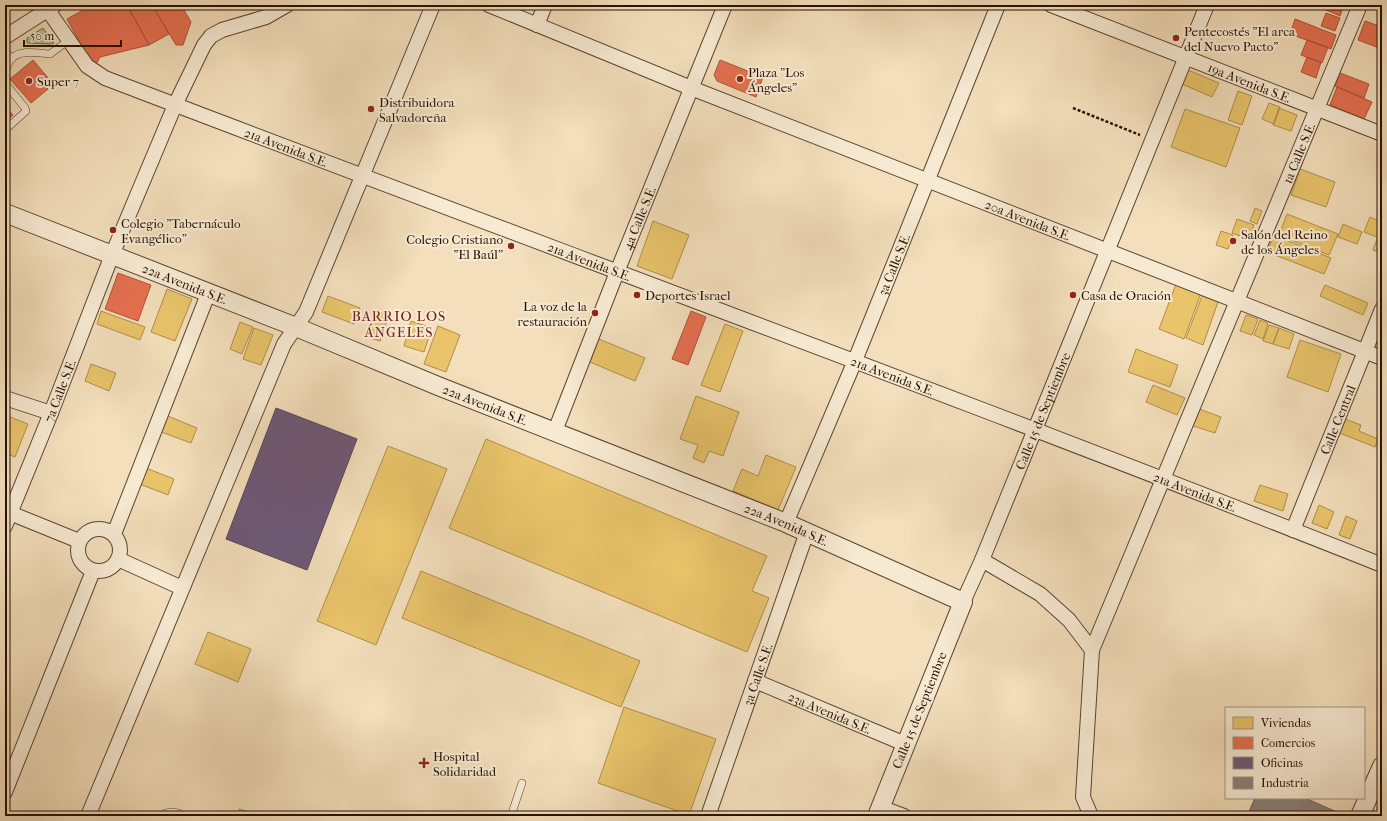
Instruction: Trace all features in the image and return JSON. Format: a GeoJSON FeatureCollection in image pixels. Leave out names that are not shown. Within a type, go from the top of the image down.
{"type":"FeatureCollection","features":[{"type":"Feature","properties":{"kind":"street","name":"7a Calle S.E."},"geometry":{"type":"LineString","coordinates":[[7,519],[51,413],[112,255],[175,105],[204,45],[211,36],[222,30],[266,17],[286,5]]}},
{"type":"Feature","properties":{"kind":"street"},"geometry":{"type":"LineString","coordinates":[[88,816],[284,344],[306,312],[433,5]]}},
{"type":"Feature","properties":{"kind":"street","name":"20a Avenida S.E."},"geometry":{"type":"LineString","coordinates":[[488,5],[691,88],[1382,358]]}},
{"type":"Feature","properties":{"kind":"street"},"geometry":{"type":"LineString","coordinates":[[537,25],[545,5]]}},
{"type":"Feature","properties":{"kind":"street","name":"4a Calle S.E."},"geometry":{"type":"LineString","coordinates":[[555,431],[616,272],[726,5]]}},
{"type":"Feature","properties":{"kind":"street","name":"3a Calle S.E."},"geometry":{"type":"LineString","coordinates":[[786,523],[854,363],[926,180],[998,5]]}},
{"type":"Feature","properties":{"kind":"street","name":"19a Avenida S.E."},"geometry":{"type":"LineString","coordinates":[[1050,5],[1382,134]]}},
{"type":"Feature","properties":{"kind":"street","name":"Calle 15 de Septiembre"},"geometry":{"type":"LineString","coordinates":[[878,811],[963,602],[982,560],[1207,5]]}},
{"type":"Feature","properties":{"kind":"street","name":"1a Calle S.E."},"geometry":{"type":"LineString","coordinates":[[1091,816],[1083,797],[1092,650],[1360,5]]}},
{"type":"Feature","properties":{"kind":"street","name":"21a Avenida S.E."},"geometry":{"type":"LineString","coordinates":[[51,7],[69,40],[88,66],[105,78],[854,363],[1034,429],[1382,565]]}},
{"type":"Feature","properties":{"kind":"street"},"geometry":{"type":"LineString","coordinates":[[5,37],[51,7]]}},
{"type":"Feature","properties":{"kind":"street","name":"22a Avenida S.E."},"geometry":{"type":"LineString","coordinates":[[6,216],[112,255],[208,294],[296,327],[438,386],[786,523],[963,602]]}},
{"type":"Feature","properties":{"kind":"street"},"geometry":{"type":"LineString","coordinates":[[114,534],[208,294]]}},
{"type":"Feature","properties":{"kind":"street","name":"Calle Central"},"geometry":{"type":"LineString","coordinates":[[1293,530],[1382,309]]}},
{"type":"Feature","properties":{"kind":"street"},"geometry":{"type":"LineString","coordinates":[[5,398],[51,413]]}},
{"type":"Feature","properties":{"kind":"street"},"geometry":{"type":"LineString","coordinates":[[7,519],[79,541]]}},
{"type":"Feature","properties":{"kind":"street"},"geometry":{"type":"LineString","coordinates":[[95,529],[107,530],[114,534],[120,546],[118,559],[108,570],[100,572],[93,571],[85,566],[79,559],[77,550],[79,541],[84,534],[95,529]]}},
{"type":"Feature","properties":{"kind":"street","name":"3a Calle S.E."},"geometry":{"type":"LineString","coordinates":[[708,816],[807,532]]}},
{"type":"Feature","properties":{"kind":"street"},"geometry":{"type":"LineString","coordinates":[[118,559],[182,588]]}},
{"type":"Feature","properties":{"kind":"street"},"geometry":{"type":"LineString","coordinates":[[982,560],[1040,594],[1069,620],[1092,650]]}},
{"type":"Feature","properties":{"kind":"street"},"geometry":{"type":"LineString","coordinates":[[5,792],[93,571]]}},
{"type":"Feature","properties":{"kind":"street","name":"23a Avenida S.E."},"geometry":{"type":"LineString","coordinates":[[755,681],[905,744]]}},
{"type":"Feature","properties":{"kind":"street"},"geometry":{"type":"LineString","coordinates":[[1360,816],[1382,766]]}},
{"type":"Feature","properties":{"kind":"street"},"geometry":{"type":"LineString","coordinates":[[878,811],[904,816]]}},
{"type":"Feature","properties":{"kind":"lane"},"geometry":{"type":"LineString","coordinates":[[5,71],[12,59],[26,53],[38,52],[50,54],[69,40]]}},
{"type":"Feature","properties":{"kind":"lane"},"geometry":{"type":"LineString","coordinates":[[5,51],[12,59]]}},
{"type":"Feature","properties":{"kind":"lane"},"geometry":{"type":"LineString","coordinates":[[5,82],[26,111],[5,130]]}},
{"type":"Feature","properties":{"kind":"lane"},"geometry":{"type":"LineString","coordinates":[[511,816],[522,783]]}},
{"type":"Feature","properties":{"kind":"lane"},"geometry":{"type":"LineString","coordinates":[[160,816],[164,813],[179,812],[184,816]]}},
{"type":"Feature","properties":{"kind":"path"},"geometry":{"type":"LineString","coordinates":[[1073,108],[1152,140]]}},
{"type":"Feature","properties":{"kind":"green space"},"geometry":{"type":"Polygon","coordinates":[[[43,28],[54,43],[27,43],[27,38],[43,28]]]}},
{"type":"Feature","properties":{"kind":"building: Viviendas"},"geometry":{"type":"Polygon","coordinates":[[[1188,70],[1219,83],[1212,97],[1182,84],[1188,70]]]}},
{"type":"Feature","properties":{"kind":"building: Viviendas"},"geometry":{"type":"Polygon","coordinates":[[[1238,91],[1252,96],[1242,125],[1228,120],[1238,91]]]}},
{"type":"Feature","properties":{"kind":"building: Viviendas"},"geometry":{"type":"Polygon","coordinates":[[[1269,103],[1280,107],[1274,124],[1262,119],[1269,103]]]}},
{"type":"Feature","properties":{"kind":"building: Viviendas"},"geometry":{"type":"Polygon","coordinates":[[[1279,108],[1297,115],[1291,131],[1273,125],[1279,108]]]}},
{"type":"Feature","properties":{"kind":"building: Viviendas"},"geometry":{"type":"Polygon","coordinates":[[[1185,109],[1240,128],[1226,167],[1171,147],[1185,109]]]}},
{"type":"Feature","properties":{"kind":"building: Viviendas"},"geometry":{"type":"Polygon","coordinates":[[[1300,169],[1335,182],[1326,207],[1291,195],[1300,169]]]}},
{"type":"Feature","properties":{"kind":"building: Viviendas"},"geometry":{"type":"Polygon","coordinates":[[[1255,208],[1262,211],[1257,224],[1250,221],[1255,208]]]}},
{"type":"Feature","properties":{"kind":"building: Viviendas"},"geometry":{"type":"Polygon","coordinates":[[[1287,214],[1338,234],[1329,255],[1279,235],[1287,214]]]}},
{"type":"Feature","properties":{"kind":"building: Viviendas"},"geometry":{"type":"Polygon","coordinates":[[[1370,217],[1382,222],[1382,239],[1364,232],[1370,217]]]}},
{"type":"Feature","properties":{"kind":"building: Viviendas"},"geometry":{"type":"Polygon","coordinates":[[[1237,219],[1254,225],[1249,239],[1232,233],[1237,219]]]}},
{"type":"Feature","properties":{"kind":"building: Viviendas"},"geometry":{"type":"Polygon","coordinates":[[[653,221],[689,235],[672,279],[637,266],[653,221]]]}},
{"type":"Feature","properties":{"kind":"building: Viviendas"},"geometry":{"type":"Polygon","coordinates":[[[1343,224],[1362,232],[1357,244],[1338,237],[1343,224]]]}},
{"type":"Feature","properties":{"kind":"building: Viviendas"},"geometry":{"type":"Polygon","coordinates":[[[1221,231],[1233,235],[1228,249],[1216,245],[1221,231]]]}},
{"type":"Feature","properties":{"kind":"building: Viviendas"},"geometry":{"type":"Polygon","coordinates":[[[1274,235],[1331,258],[1324,274],[1267,252],[1274,235]]]}},
{"type":"Feature","properties":{"kind":"building: Viviendas"},"geometry":{"type":"Polygon","coordinates":[[[1377,239],[1382,240],[1381,253],[1373,250],[1377,239]]]}},
{"type":"Feature","properties":{"kind":"building: Viviendas"},"geometry":{"type":"Polygon","coordinates":[[[1176,284],[1201,293],[1184,339],[1159,329],[1176,284]]]}},
{"type":"Feature","properties":{"kind":"building: Viviendas"},"geometry":{"type":"Polygon","coordinates":[[[1325,285],[1368,303],[1363,315],[1320,296],[1325,285]]]}},
{"type":"Feature","properties":{"kind":"building: Viviendas"},"geometry":{"type":"Polygon","coordinates":[[[167,289],[192,299],[175,341],[151,332],[167,289]]]}},
{"type":"Feature","properties":{"kind":"building: Viviendas"},"geometry":{"type":"Polygon","coordinates":[[[328,296],[360,308],[354,324],[322,312],[328,296]]]}},
{"type":"Feature","properties":{"kind":"building: Viviendas"},"geometry":{"type":"Polygon","coordinates":[[[1202,296],[1218,302],[1203,345],[1186,338],[1202,296]]]}},
{"type":"Feature","properties":{"kind":"building: Viviendas"},"geometry":{"type":"Polygon","coordinates":[[[101,311],[145,327],[140,340],[97,324],[101,311]]]}},
{"type":"Feature","properties":{"kind":"building: Viviendas"},"geometry":{"type":"Polygon","coordinates":[[[376,311],[389,315],[380,341],[367,337],[376,311]]]}},
{"type":"Feature","properties":{"kind":"building: Viviendas"},"geometry":{"type":"Polygon","coordinates":[[[1246,315],[1258,319],[1252,335],[1240,331],[1246,315]]]}},
{"type":"Feature","properties":{"kind":"building: Viviendas"},"geometry":{"type":"Polygon","coordinates":[[[1260,320],[1268,323],[1263,339],[1254,335],[1260,320]]]}},
{"type":"Feature","properties":{"kind":"building: Viviendas"},"geometry":{"type":"Polygon","coordinates":[[[411,321],[432,328],[424,352],[404,346],[411,321]]]}},
{"type":"Feature","properties":{"kind":"building: Viviendas"},"geometry":{"type":"Polygon","coordinates":[[[240,322],[253,327],[242,354],[230,349],[240,322]]]}},
{"type":"Feature","properties":{"kind":"building: Viviendas"},"geometry":{"type":"Polygon","coordinates":[[[725,324],[743,331],[720,392],[701,385],[725,324]]]}},
{"type":"Feature","properties":{"kind":"building: Viviendas"},"geometry":{"type":"Polygon","coordinates":[[[1269,325],[1279,328],[1273,344],[1263,341],[1269,325]]]}},
{"type":"Feature","properties":{"kind":"building: Viviendas"},"geometry":{"type":"Polygon","coordinates":[[[438,326],[460,335],[446,372],[424,364],[438,326]]]}},
{"type":"Feature","properties":{"kind":"building: Viviendas"},"geometry":{"type":"Polygon","coordinates":[[[254,328],[273,335],[261,365],[243,359],[254,328]]]}},
{"type":"Feature","properties":{"kind":"building: Viviendas"},"geometry":{"type":"Polygon","coordinates":[[[1279,328],[1294,334],[1289,349],[1273,344],[1279,328]]]}},
{"type":"Feature","properties":{"kind":"building: Viviendas"},"geometry":{"type":"Polygon","coordinates":[[[599,339],[645,358],[635,381],[590,362],[599,339]]]}},
{"type":"Feature","properties":{"kind":"building: Viviendas"},"geometry":{"type":"Polygon","coordinates":[[[1300,340],[1341,354],[1328,392],[1287,377],[1300,340]]]}},
{"type":"Feature","properties":{"kind":"building: Viviendas"},"geometry":{"type":"Polygon","coordinates":[[[1136,349],[1178,365],[1170,387],[1128,372],[1136,349]]]}},
{"type":"Feature","properties":{"kind":"building: Viviendas"},"geometry":{"type":"Polygon","coordinates":[[[91,364],[116,373],[109,391],[85,381],[91,364]]]}},
{"type":"Feature","properties":{"kind":"building: Viviendas"},"geometry":{"type":"Polygon","coordinates":[[[1153,385],[1185,398],[1177,415],[1146,402],[1153,385]]]}},
{"type":"Feature","properties":{"kind":"building: Viviendas"},"geometry":{"type":"Polygon","coordinates":[[[696,396],[739,412],[723,456],[709,451],[704,463],[693,458],[698,445],[680,439],[696,396]]]}},
{"type":"Feature","properties":{"kind":"building: Viviendas"},"geometry":{"type":"Polygon","coordinates":[[[1199,409],[1221,417],[1215,433],[1193,426],[1199,409]]]}},
{"type":"Feature","properties":{"kind":"building: Viviendas"},"geometry":{"type":"Polygon","coordinates":[[[163,414],[197,428],[191,443],[156,430],[163,414]]]}},
{"type":"Feature","properties":{"kind":"building: Viviendas"},"geometry":{"type":"Polygon","coordinates":[[[5,415],[28,424],[15,457],[5,453],[5,415]]]}},
{"type":"Feature","properties":{"kind":"building: Viviendas"},"geometry":{"type":"Polygon","coordinates":[[[1345,419],[1361,425],[1359,431],[1378,439],[1375,447],[1337,432],[1345,419]]]}},
{"type":"Feature","properties":{"kind":"building: Viviendas"},"geometry":{"type":"Polygon","coordinates":[[[486,439],[767,556],[752,591],[769,598],[747,652],[449,528],[486,439]]]}},
{"type":"Feature","properties":{"kind":"building: Viviendas"},"geometry":{"type":"Polygon","coordinates":[[[388,446],[447,469],[376,645],[317,621],[388,446]]]}},
{"type":"Feature","properties":{"kind":"building: Viviendas"},"geometry":{"type":"Polygon","coordinates":[[[766,455],[796,467],[778,510],[733,491],[742,469],[758,476],[766,455]]]}},
{"type":"Feature","properties":{"kind":"building: Viviendas"},"geometry":{"type":"Polygon","coordinates":[[[143,467],[174,479],[168,495],[137,483],[143,467]]]}},
{"type":"Feature","properties":{"kind":"building: Viviendas"},"geometry":{"type":"Polygon","coordinates":[[[1260,485],[1288,494],[1283,511],[1254,501],[1260,485]]]}},
{"type":"Feature","properties":{"kind":"building: Viviendas"},"geometry":{"type":"Polygon","coordinates":[[[1319,505],[1334,512],[1327,529],[1312,523],[1319,505]]]}},
{"type":"Feature","properties":{"kind":"building: Viviendas"},"geometry":{"type":"Polygon","coordinates":[[[1346,516],[1357,521],[1350,539],[1339,535],[1346,516]]]}},
{"type":"Feature","properties":{"kind":"building: Viviendas"},"geometry":{"type":"Polygon","coordinates":[[[421,571],[640,661],[621,707],[402,618],[421,571]]]}},
{"type":"Feature","properties":{"kind":"building: Viviendas"},"geometry":{"type":"Polygon","coordinates":[[[208,632],[251,649],[238,682],[195,664],[208,632]]]}},
{"type":"Feature","properties":{"kind":"building: Viviendas"},"geometry":{"type":"Polygon","coordinates":[[[624,707],[716,739],[689,815],[598,783],[624,707]]]}},
{"type":"Feature","properties":{"kind":"building: Viviendas"},"geometry":{"type":"Polygon","coordinates":[[[239,809],[259,815],[259,816],[237,816],[239,809]]]}},
{"type":"Feature","properties":{"kind":"building: Comercios"},"geometry":{"type":"Polygon","coordinates":[[[92,5],[127,5],[149,45],[100,57],[94,68],[67,19],[92,5]]]}},
{"type":"Feature","properties":{"kind":"building: Comercios"},"geometry":{"type":"Polygon","coordinates":[[[127,5],[152,5],[169,34],[149,45],[127,5]]]}},
{"type":"Feature","properties":{"kind":"building: Comercios"},"geometry":{"type":"Polygon","coordinates":[[[152,5],[181,5],[191,22],[183,45],[176,45],[152,5]]]}},
{"type":"Feature","properties":{"kind":"building: Comercios"},"geometry":{"type":"Polygon","coordinates":[[[1315,5],[1344,5],[1340,16],[1315,5]]]}},
{"type":"Feature","properties":{"kind":"building: Comercios"},"geometry":{"type":"Polygon","coordinates":[[[1326,13],[1340,18],[1335,31],[1321,26],[1326,13]]]}},
{"type":"Feature","properties":{"kind":"building: Comercios"},"geometry":{"type":"Polygon","coordinates":[[[1295,19],[1336,35],[1331,49],[1290,34],[1295,19]]]}},
{"type":"Feature","properties":{"kind":"building: Comercios"},"geometry":{"type":"Polygon","coordinates":[[[1365,21],[1382,27],[1382,49],[1358,40],[1365,21]]]}},
{"type":"Feature","properties":{"kind":"building: Comercios"},"geometry":{"type":"Polygon","coordinates":[[[1307,40],[1328,47],[1322,63],[1301,55],[1307,40]]]}},
{"type":"Feature","properties":{"kind":"building: Comercios"},"geometry":{"type":"Polygon","coordinates":[[[1307,57],[1321,62],[1316,78],[1301,72],[1307,57]]]}},
{"type":"Feature","properties":{"kind":"building: Comercios","name":"Super 7"},"geometry":{"type":"Polygon","coordinates":[[[33,60],[49,79],[43,84],[48,89],[31,103],[10,79],[33,60]]]}},
{"type":"Feature","properties":{"kind":"building: Comercios","name":"Plaza \"Los Ángeles\""},"geometry":{"type":"Polygon","coordinates":[[[720,60],[763,77],[756,97],[717,81],[714,75],[720,60]]]}},
{"type":"Feature","properties":{"kind":"building: Comercios"},"geometry":{"type":"Polygon","coordinates":[[[1340,73],[1369,84],[1364,98],[1335,86],[1340,73]]]}},
{"type":"Feature","properties":{"kind":"building: Comercios"},"geometry":{"type":"Polygon","coordinates":[[[1337,87],[1372,102],[1364,119],[1330,105],[1337,87]]]}},
{"type":"Feature","properties":{"kind":"building: Comercios"},"geometry":{"type":"Polygon","coordinates":[[[5,106],[13,115],[5,122],[5,106]]]}},
{"type":"Feature","properties":{"kind":"building: Comercios"},"geometry":{"type":"Polygon","coordinates":[[[118,273],[151,285],[138,321],[105,309],[118,273]]]}},
{"type":"Feature","properties":{"kind":"building: Comercios"},"geometry":{"type":"Polygon","coordinates":[[[691,311],[706,317],[688,365],[672,359],[691,311]]]}},
{"type":"Feature","properties":{"kind":"building: Oficinas"},"geometry":{"type":"Polygon","coordinates":[[[276,408],[357,439],[307,570],[226,539],[276,408]]]}},
{"type":"Feature","properties":{"kind":"building: Industria"},"geometry":{"type":"Polygon","coordinates":[[[1255,799],[1307,799],[1346,816],[1247,816],[1255,799]]]}},
{"type":"Feature","properties":{"kind":"place","name":"Pentecostés \"El arca del Nuevo Pacto\""},"geometry":{"type":"Point","coordinates":[1176,38]}},
{"type":"Feature","properties":{"kind":"place","name":"Plaza \"Los Ángeles\""},"geometry":{"type":"Point","coordinates":[740,79]}},
{"type":"Feature","properties":{"kind":"place","name":"Super 7"},"geometry":{"type":"Point","coordinates":[29,81]}},
{"type":"Feature","properties":{"kind":"place","name":"Distribuidora Salvadoreña"},"geometry":{"type":"Point","coordinates":[371,109]}},
{"type":"Feature","properties":{"kind":"place","name":"Colegio \"Tabernáculo Evangélico\""},"geometry":{"type":"Point","coordinates":[113,230]}},
{"type":"Feature","properties":{"kind":"place","name":"Salón del Reino de los Ángeles"},"geometry":{"type":"Point","coordinates":[1233,241]}},
{"type":"Feature","properties":{"kind":"place","name":"Colegio Cristiano \"El Baúl\""},"geometry":{"type":"Point","coordinates":[511,246]}},
{"type":"Feature","properties":{"kind":"place","name":"Deportes Israel"},"geometry":{"type":"Point","coordinates":[637,295]}},
{"type":"Feature","properties":{"kind":"place","name":"Casa de Oración"},"geometry":{"type":"Point","coordinates":[1073,295]}},
{"type":"Feature","properties":{"kind":"place","name":"La voz de la restauración"},"geometry":{"type":"Point","coordinates":[595,313]}},
{"type":"Feature","properties":{"kind":"place","name":"Hospital Solidaridad"},"geometry":{"type":"Point","coordinates":[424,763]}},
{"type":"Feature","properties":{"kind":"district","name":"BARRIO LOS ÁNGELES"},"geometry":{"type":"Point","coordinates":[399,324]}}]}
